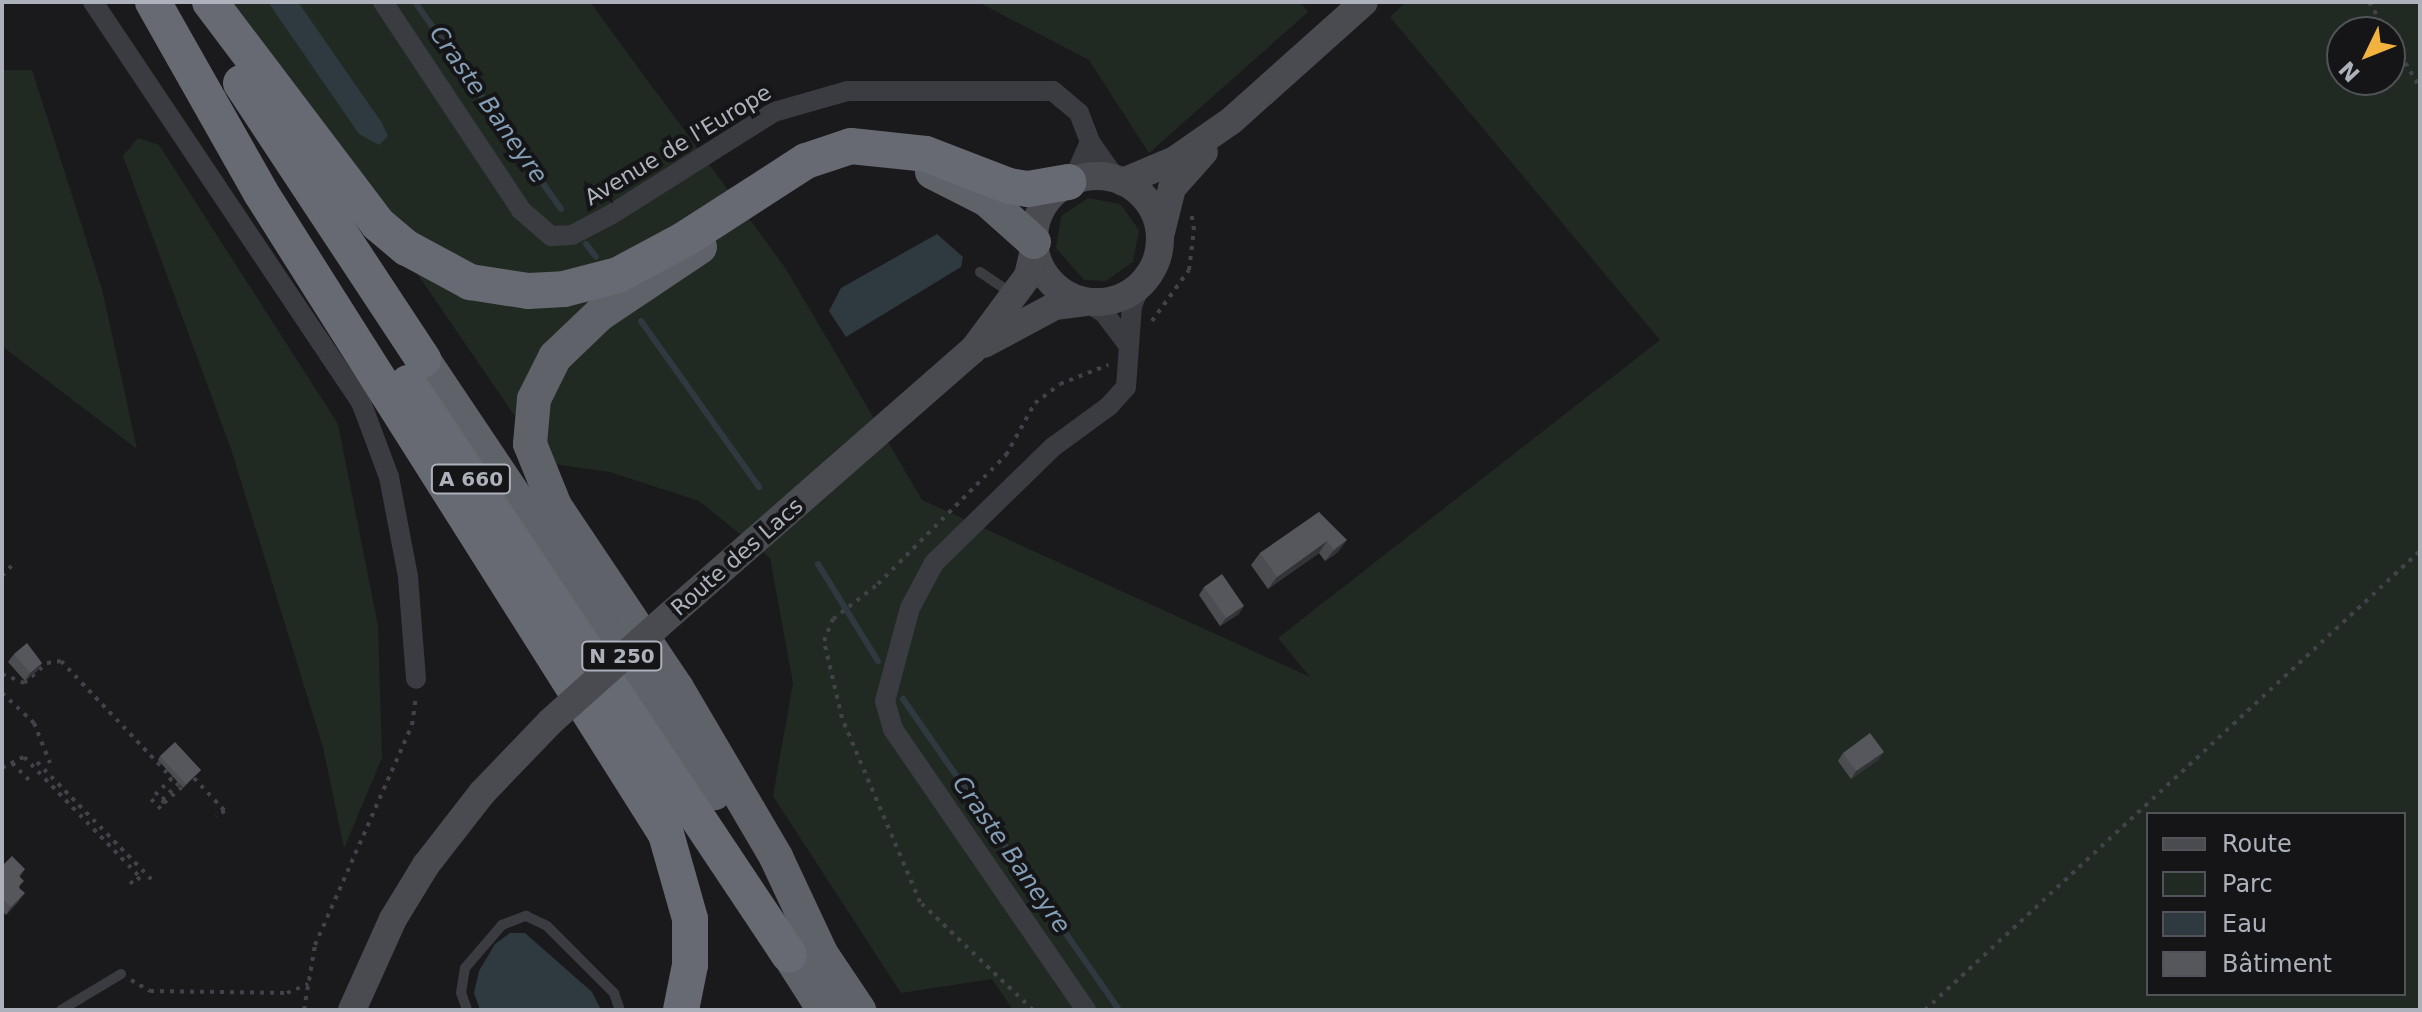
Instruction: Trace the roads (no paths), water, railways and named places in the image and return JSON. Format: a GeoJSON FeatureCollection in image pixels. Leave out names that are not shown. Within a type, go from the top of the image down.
{"type":"FeatureCollection","features":[{"type":"Feature","properties":{"kind":"highway","name":"A 660"},"geometry":{"type":"LineString","coordinates":[[154,2],[805,954]]}},
{"type":"Feature","properties":{"kind":"highway"},"geometry":{"type":"LineString","coordinates":[[154,2],[261,193],[660,823],[683,881],[690,919],[690,965],[681,1010]]}},
{"type":"Feature","properties":{"kind":"highway"},"geometry":{"type":"LineString","coordinates":[[187,2],[423,359]]}},
{"type":"Feature","properties":{"kind":"highway"},"geometry":{"type":"LineString","coordinates":[[210,2],[378,224],[407,248],[470,282],[528,291],[564,289],[618,275],[685,239],[806,161],[851,146],[926,154],[1009,186],[1028,189],[1070,181]]}},
{"type":"Feature","properties":{"kind":"highway"},"geometry":{"type":"LineString","coordinates":[[805,954],[776,857],[677,688],[543,484],[530,444],[534,399],[555,357],[600,314],[774,197],[845,163],[899,163],[948,178],[997,207],[1034,246]]}},
{"type":"Feature","properties":{"kind":"highway","name":"N 250"},"geometry":{"type":"LineString","coordinates":[[423,359],[805,954],[859,1010]]}},
{"type":"Feature","properties":{"kind":"highway","name":"N 250"},"geometry":{"type":"LineString","coordinates":[[805,954],[824,1010]]}},
{"type":"Feature","properties":{"kind":"main road"},"geometry":{"type":"LineString","coordinates":[[1231,121],[1175,160],[1120,180],[1070,181],[1040,210],[1034,246],[1052,284],[1086,302],[1115,299],[1140,286],[1151,271],[1172,188],[1231,121],[1356,5]]}},
{"type":"Feature","properties":{"kind":"main road"},"geometry":{"type":"LineString","coordinates":[[1120,180],[1147,200],[1160,236]]}},
{"type":"Feature","properties":{"kind":"main road","name":"Route des Lacs"},"geometry":{"type":"LineString","coordinates":[[352,1010],[393,919],[426,865],[482,793],[550,722],[973,350],[1028,276],[1034,246]]}},
{"type":"Feature","properties":{"kind":"main road","name":"Route des Lacs"},"geometry":{"type":"LineString","coordinates":[[973,350],[1055,306],[1086,302]]}},
{"type":"Feature","properties":{"kind":"street"},"geometry":{"type":"LineString","coordinates":[[93,2],[361,402],[389,477],[408,577],[416,679]]}},
{"type":"Feature","properties":{"kind":"street","name":"Avenue de l'Europe"},"geometry":{"type":"LineString","coordinates":[[383,2],[521,210],[551,236],[572,235],[612,214],[774,112],[847,91],[1053,91],[1079,113],[1090,142],[1120,180]]}},
{"type":"Feature","properties":{"kind":"street"},"geometry":{"type":"LineString","coordinates":[[1070,181],[1090,142]]}},
{"type":"Feature","properties":{"kind":"street"},"geometry":{"type":"LineString","coordinates":[[1086,1010],[893,729],[885,701],[910,608],[934,563],[1053,447],[1117,399],[1129,380],[1128,349],[1140,286]]}},
{"type":"Feature","properties":{"kind":"street"},"geometry":{"type":"LineString","coordinates":[[1086,302],[1104,313],[1128,349]]}},
{"type":"Feature","properties":{"kind":"lane"},"geometry":{"type":"LineString","coordinates":[[980,272],[1015,295]]}},
{"type":"Feature","properties":{"kind":"lane"},"geometry":{"type":"LineString","coordinates":[[467,1010],[461,993],[465,968],[502,925],[526,916],[547,926],[614,993],[620,1010]]}},
{"type":"Feature","properties":{"kind":"lane"},"geometry":{"type":"LineString","coordinates":[[61,1010],[121,974]]}},
{"type":"Feature","properties":{"kind":"water"},"geometry":{"type":"Polygon","coordinates":[[[268,2],[298,2],[382,123],[388,136],[379,145],[359,134],[268,2]]]}},
{"type":"Feature","properties":{"kind":"water"},"geometry":{"type":"Polygon","coordinates":[[[937,234],[963,257],[961,267],[846,337],[829,311],[841,288],[937,234]]]}},
{"type":"Feature","properties":{"kind":"water"},"geometry":{"type":"Polygon","coordinates":[[[510,933],[525,933],[592,992],[601,1010],[480,1010],[474,993],[479,971],[495,944],[510,933]]]}},
{"type":"Feature","properties":{"kind":"waterway","name":"Craste Baneyre"},"geometry":{"type":"LineString","coordinates":[[415,2],[561,209]]}},
{"type":"Feature","properties":{"kind":"waterway","name":"Craste Baneyre"},"geometry":{"type":"LineString","coordinates":[[586,244],[596,257]]}},
{"type":"Feature","properties":{"kind":"waterway","name":"Craste Baneyre"},"geometry":{"type":"LineString","coordinates":[[641,321],[759,487]]}},
{"type":"Feature","properties":{"kind":"waterway","name":"Craste Baneyre"},"geometry":{"type":"LineString","coordinates":[[818,564],[878,661]]}},
{"type":"Feature","properties":{"kind":"waterway","name":"Craste Baneyre"},"geometry":{"type":"LineString","coordinates":[[903,699],[1119,1010]]}}]}
